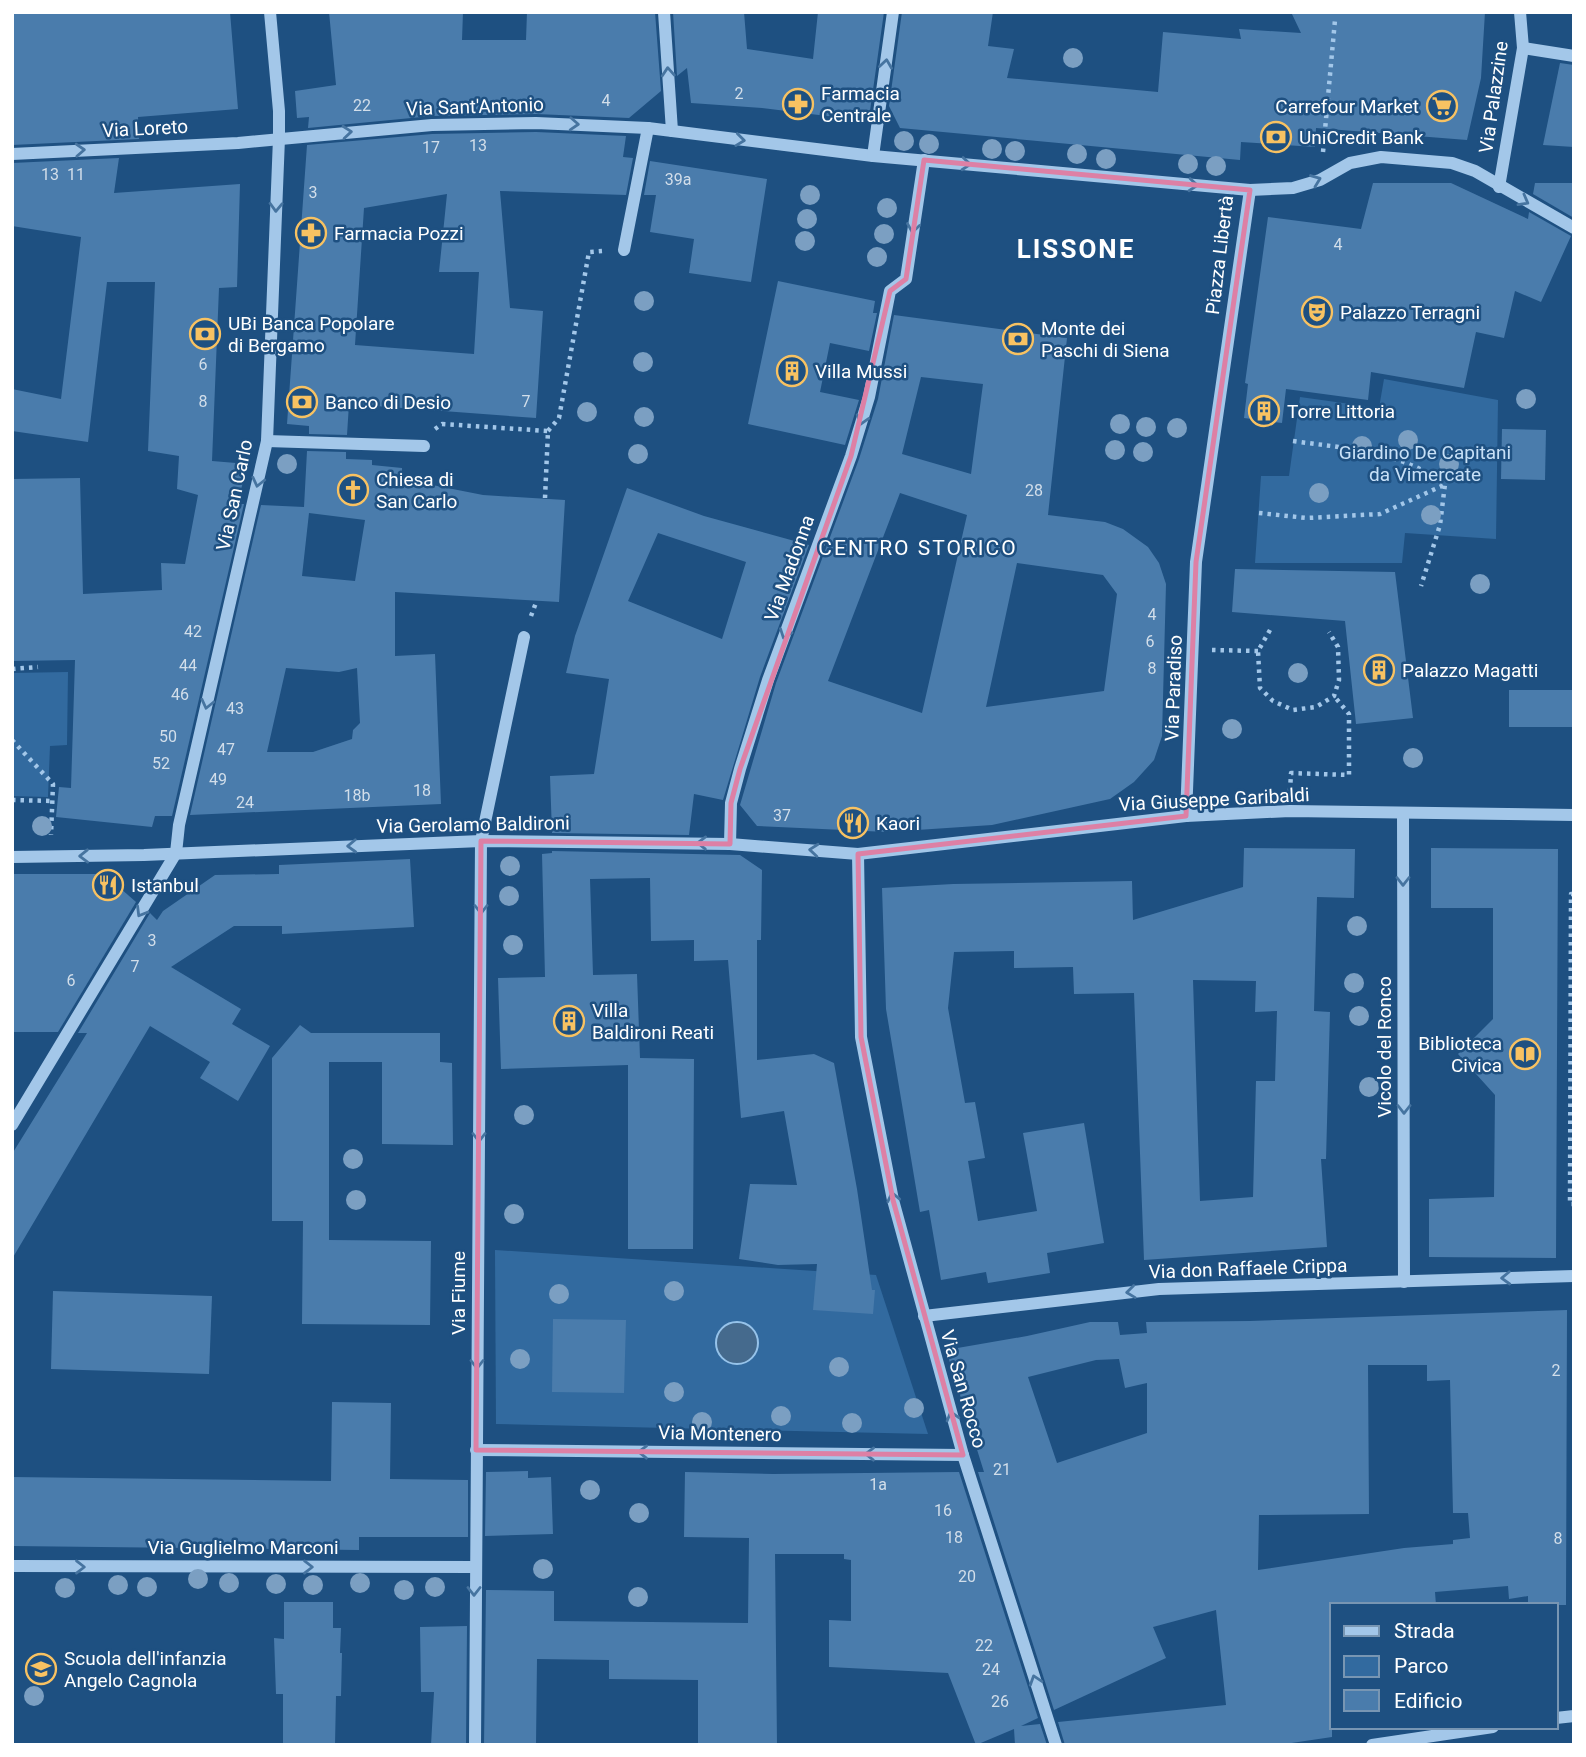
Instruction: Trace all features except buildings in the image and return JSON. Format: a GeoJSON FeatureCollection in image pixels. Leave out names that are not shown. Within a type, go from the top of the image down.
{"type":"FeatureCollection","features":[{"type":"Feature","properties":{"kind":"street","name":"Via San Carlo"},"geometry":{"type":"LineString","coordinates":[[176,853],[179,825],[267,441],[279,138],[270,12]]}},
{"type":"Feature","properties":{"kind":"street"},"geometry":{"type":"LineString","coordinates":[[664,12],[673,131]]}},
{"type":"Feature","properties":{"kind":"street"},"geometry":{"type":"LineString","coordinates":[[873,156],[893,12]]}},
{"type":"Feature","properties":{"kind":"street","name":"Via Palazzine"},"geometry":{"type":"LineString","coordinates":[[1499,187],[1523,48],[1520,12]]}},
{"type":"Feature","properties":{"kind":"street"},"geometry":{"type":"LineString","coordinates":[[1523,48],[1574,56]]}},
{"type":"Feature","properties":{"kind":"street","name":"Via Sant'Antonio"},"geometry":{"type":"LineString","coordinates":[[279,138],[432,125],[536,122],[673,131]]}},
{"type":"Feature","properties":{"kind":"street"},"geometry":{"type":"LineString","coordinates":[[624,250],[648,128]]}},
{"type":"Feature","properties":{"kind":"street","name":"Piazza Libertà"},"geometry":{"type":"LineString","coordinates":[[673,131],[873,156],[1250,190],[1196,562]]}},
{"type":"Feature","properties":{"kind":"street","name":"Via Loreto"},"geometry":{"type":"LineString","coordinates":[[12,153],[238,143],[279,138]]}},
{"type":"Feature","properties":{"kind":"street"},"geometry":{"type":"LineString","coordinates":[[1250,190],[1293,188],[1320,180],[1350,163],[1381,157],[1452,163],[1475,171],[1574,228]]}},
{"type":"Feature","properties":{"kind":"street","name":"Via Madonna"},"geometry":{"type":"LineString","coordinates":[[730,844],[731,803],[740,769],[768,680],[869,397],[890,291],[905,279],[924,160]]}},
{"type":"Feature","properties":{"kind":"street"},"geometry":{"type":"LineString","coordinates":[[267,441],[424,446]]}},
{"type":"Feature","properties":{"kind":"street","name":"Via Paradiso"},"geometry":{"type":"LineString","coordinates":[[1186,816],[1196,562]]}},
{"type":"Feature","properties":{"kind":"street","name":"Via Fiume"},"geometry":{"type":"LineString","coordinates":[[475,1745],[474,1567],[481,841],[524,637]]}},
{"type":"Feature","properties":{"kind":"street","name":"Via Giuseppe Garibaldi"},"geometry":{"type":"LineString","coordinates":[[770,847],[858,854],[1186,816],[1290,811],[1574,815]]}},
{"type":"Feature","properties":{"kind":"street","name":"Vicolo del Ronco"},"geometry":{"type":"LineString","coordinates":[[1403,813],[1404,1282]]}},
{"type":"Feature","properties":{"kind":"street","name":"Via Gerolamo Baldironi"},"geometry":{"type":"LineString","coordinates":[[12,857],[481,841],[730,844],[770,847]]}},
{"type":"Feature","properties":{"kind":"street"},"geometry":{"type":"LineString","coordinates":[[12,1125],[176,853]]}},
{"type":"Feature","properties":{"kind":"street","name":"Via San Rocco"},"geometry":{"type":"LineString","coordinates":[[858,854],[861,1037],[893,1200],[963,1455],[1056,1745]]}},
{"type":"Feature","properties":{"kind":"street","name":"Via don Raffaele Crippa"},"geometry":{"type":"LineString","coordinates":[[924,1316],[1159,1289],[1574,1276]]}},
{"type":"Feature","properties":{"kind":"street","name":"Via Montenero"},"geometry":{"type":"LineString","coordinates":[[476,1450],[963,1455]]}},
{"type":"Feature","properties":{"kind":"street","name":"Via Guglielmo Marconi"},"geometry":{"type":"LineString","coordinates":[[12,1566],[474,1567]]}},
{"type":"Feature","properties":{"kind":"street"},"geometry":{"type":"LineString","coordinates":[[1372,1745],[1480,1729]]}},
{"type":"Feature","properties":{"kind":"path"},"geometry":{"type":"LineString","coordinates":[[1320,180],[1335,20]]}},
{"type":"Feature","properties":{"kind":"path"},"geometry":{"type":"LineString","coordinates":[[545,498],[548,431],[559,418],[589,252],[624,250]]}},
{"type":"Feature","properties":{"kind":"path"},"geometry":{"type":"LineString","coordinates":[[424,446],[430,432],[442,424],[548,431]]}},
{"type":"Feature","properties":{"kind":"path"},"geometry":{"type":"LineString","coordinates":[[1293,441],[1382,454],[1425,470],[1445,484]]}},
{"type":"Feature","properties":{"kind":"path"},"geometry":{"type":"LineString","coordinates":[[1259,513],[1307,518],[1380,514],[1445,484]]}},
{"type":"Feature","properties":{"kind":"path"},"geometry":{"type":"LineString","coordinates":[[1421,586],[1440,525],[1445,484]]}},
{"type":"Feature","properties":{"kind":"path"},"geometry":{"type":"LineString","coordinates":[[1270,630],[1258,651],[1261,688],[1273,701],[1293,710],[1315,707],[1334,695],[1339,680],[1338,648],[1329,632]]}},
{"type":"Feature","properties":{"kind":"path"},"geometry":{"type":"LineString","coordinates":[[1194,650],[1258,651]]}},
{"type":"Feature","properties":{"kind":"path"},"geometry":{"type":"LineString","coordinates":[[12,668],[38,667]]}},
{"type":"Feature","properties":{"kind":"path"},"geometry":{"type":"LineString","coordinates":[[1290,811],[1291,773],[1349,775],[1349,714],[1334,695]]}},
{"type":"Feature","properties":{"kind":"path"},"geometry":{"type":"LineString","coordinates":[[12,741],[53,784],[51,856]]}},
{"type":"Feature","properties":{"kind":"path"},"geometry":{"type":"LineString","coordinates":[[12,800],[53,801]]}},
{"type":"Feature","properties":{"kind":"path"},"geometry":{"type":"LineString","coordinates":[[1574,894],[1571,894],[1570,1204],[1574,1204]]}},
{"type":"Feature","properties":{"kind":"highlighted area"},"geometry":{"type":"Polygon","coordinates":[[[924,160],[1250,190],[1196,562],[1186,816],[858,854],[861,1037],[893,1200],[963,1455],[476,1450],[481,841],[730,844],[731,803],[740,769],[851,456],[890,291],[906,279],[924,160]]]}},
{"type":"Feature","properties":{"kind":"green space","name":"Giardino De Capitani da Vimercate"},"geometry":{"type":"Polygon","coordinates":[[[1384,379],[1498,400],[1496,539],[1405,533],[1402,563],[1255,563],[1261,476],[1289,476],[1300,397],[1379,408],[1384,379]]]}},
{"type":"Feature","properties":{"kind":"green space"},"geometry":{"type":"Polygon","coordinates":[[[68,672],[67,745],[50,746],[48,797],[12,796],[12,673],[68,672]]]}},
{"type":"Feature","properties":{"kind":"green space"},"geometry":{"type":"Polygon","coordinates":[[[495,1250],[876,1275],[928,1434],[496,1424],[495,1250]]]}},
{"type":"Feature","properties":{"kind":"shaded area"},"geometry":{"type":"Polygon","coordinates":[[[737,1322],[752,1328],[758,1343],[752,1358],[737,1364],[722,1358],[716,1343],[722,1328],[737,1322]]]}},
{"type":"Feature","properties":{"kind":"place","name":"Farmacia Centrale"},"geometry":{"type":"Point","coordinates":[798,104]}},
{"type":"Feature","properties":{"kind":"place","name":"Carrefour Market"},"geometry":{"type":"Point","coordinates":[1442,106]}},
{"type":"Feature","properties":{"kind":"place","name":"UniCredit Bank"},"geometry":{"type":"Point","coordinates":[1276,137]}},
{"type":"Feature","properties":{"kind":"place","name":"Farmacia Pozzi"},"geometry":{"type":"Point","coordinates":[311,233]}},
{"type":"Feature","properties":{"kind":"place","name":"Palazzo Terragni"},"geometry":{"type":"Point","coordinates":[1317,312]}},
{"type":"Feature","properties":{"kind":"place","name":"UBi Banca Popolare di Bergamo"},"geometry":{"type":"Point","coordinates":[205,334]}},
{"type":"Feature","properties":{"kind":"place","name":"Monte dei Paschi di Siena"},"geometry":{"type":"Point","coordinates":[1018,339]}},
{"type":"Feature","properties":{"kind":"place","name":"Villa Mussi"},"geometry":{"type":"Point","coordinates":[792,371]}},
{"type":"Feature","properties":{"kind":"place","name":"Banco di Desio"},"geometry":{"type":"Point","coordinates":[302,402]}},
{"type":"Feature","properties":{"kind":"place","name":"Torre Littoria"},"geometry":{"type":"Point","coordinates":[1264,411]}},
{"type":"Feature","properties":{"kind":"place","name":"Chiesa di San Carlo"},"geometry":{"type":"Point","coordinates":[353,490]}},
{"type":"Feature","properties":{"kind":"place","name":"Palazzo Magatti"},"geometry":{"type":"Point","coordinates":[1379,670]}},
{"type":"Feature","properties":{"kind":"place","name":"Kaori"},"geometry":{"type":"Point","coordinates":[853,823]}},
{"type":"Feature","properties":{"kind":"place","name":"Istanbul"},"geometry":{"type":"Point","coordinates":[108,885]}},
{"type":"Feature","properties":{"kind":"place","name":"Villa Baldironi Reati"},"geometry":{"type":"Point","coordinates":[569,1021]}},
{"type":"Feature","properties":{"kind":"place","name":"Biblioteca Civica"},"geometry":{"type":"Point","coordinates":[1525,1054]}},
{"type":"Feature","properties":{"kind":"place","name":"Scuola dell'infanzia Angelo Cagnola"},"geometry":{"type":"Point","coordinates":[41,1669]}},
{"type":"Feature","properties":{"kind":"district","name":"LISSONE"},"geometry":{"type":"Point","coordinates":[1076,249]}},
{"type":"Feature","properties":{"kind":"district","name":"CENTRO STORICO"},"geometry":{"type":"Point","coordinates":[918,548]}}]}
